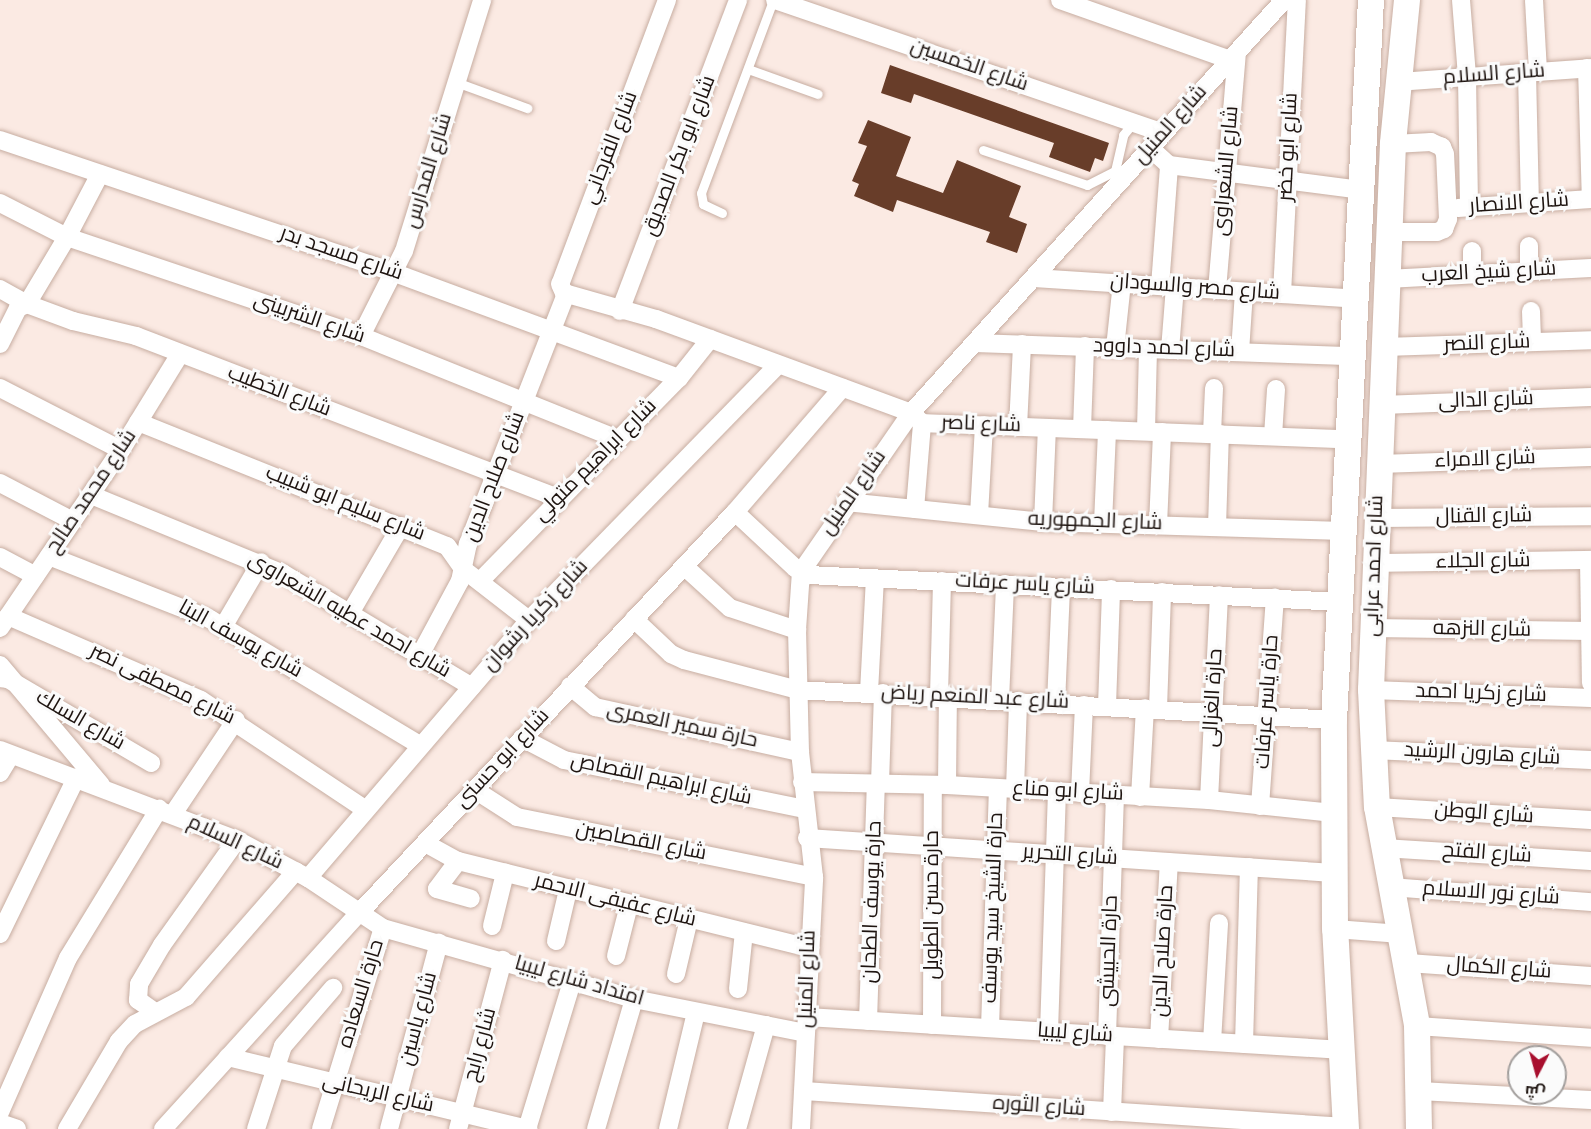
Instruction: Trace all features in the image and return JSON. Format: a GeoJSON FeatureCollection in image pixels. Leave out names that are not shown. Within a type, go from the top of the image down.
{"type":"FeatureCollection","features":[{"type":"Feature","properties":{"kind":"street","name":"شارع المدارس"},"geometry":{"type":"LineString","coordinates":[[361,336],[395,273],[482,0]]}},
{"type":"Feature","properties":{"kind":"street","name":"شارع الفرجاني"},"geometry":{"type":"LineString","coordinates":[[566,294],[560,284],[667,0]]}},
{"type":"Feature","properties":{"kind":"street","name":"شارع ابو بكر الصديق"},"geometry":{"type":"LineString","coordinates":[[620,311],[738,0]]}},
{"type":"Feature","properties":{"kind":"street","name":"شارع الخمسين"},"geometry":{"type":"LineString","coordinates":[[774,0],[1164,133]]}},
{"type":"Feature","properties":{"kind":"street"},"geometry":{"type":"LineString","coordinates":[[1060,0],[1233,56]]}},
{"type":"Feature","properties":{"kind":"street","name":"شارع المنيل"},"geometry":{"type":"LineString","coordinates":[[801,1129],[814,877],[807,838],[800,752],[797,630],[801,573],[846,502],[917,418],[975,343],[1284,0]]}},
{"type":"Feature","properties":{"kind":"street","name":"شارع ابو خضر"},"geometry":{"type":"LineString","coordinates":[[1282,294],[1297,0]]}},
{"type":"Feature","properties":{"kind":"street","name":"شارع احمد عرابى"},"geometry":{"type":"LineString","coordinates":[[1346,1128],[1335,929],[1334,720],[1371,0]]}},
{"type":"Feature","properties":{"kind":"street","name":"شارع احمد عرابى"},"geometry":{"type":"LineString","coordinates":[[1407,0],[1393,144],[1371,690],[1372,750],[1377,807],[1390,887],[1408,963],[1417,1026],[1419,1129]]}},
{"type":"Feature","properties":{"kind":"street"},"geometry":{"type":"LineString","coordinates":[[1461,0],[1467,77],[1469,207]]}},
{"type":"Feature","properties":{"kind":"street"},"geometry":{"type":"LineString","coordinates":[[1530,203],[1534,0]]}},
{"type":"Feature","properties":{"kind":"street","name":"شارع الشعراوى"},"geometry":{"type":"LineString","coordinates":[[1217,290],[1227,172],[1233,56]]}},
{"type":"Feature","properties":{"kind":"street"},"geometry":{"type":"LineString","coordinates":[[1589,68],[1591,199]]}},
{"type":"Feature","properties":{"kind":"street","name":"شارع السلام"},"geometry":{"type":"LineString","coordinates":[[1398,82],[1589,68]]}},
{"type":"Feature","properties":{"kind":"street","name":"شارع مسجد بدر"},"geometry":{"type":"LineString","coordinates":[[0,141],[395,273],[679,378]]}},
{"type":"Feature","properties":{"kind":"street"},"geometry":{"type":"LineString","coordinates":[[1389,231],[1441,231],[1448,223],[1445,154],[1442,147],[1431,142],[1393,144]]}},
{"type":"Feature","properties":{"kind":"street"},"geometry":{"type":"LineString","coordinates":[[1150,148],[1169,165],[1362,190]]}},
{"type":"Feature","properties":{"kind":"street"},"geometry":{"type":"LineString","coordinates":[[1169,165],[1167,286],[1170,350]]}},
{"type":"Feature","properties":{"kind":"street"},"geometry":{"type":"LineString","coordinates":[[0,344],[18,308],[27,304],[67,237],[100,174]]}},
{"type":"Feature","properties":{"kind":"street","name":"شارع الانصار"},"geometry":{"type":"LineString","coordinates":[[1447,208],[1591,199]]}},
{"type":"Feature","properties":{"kind":"street","name":"شارع الشربينى"},"geometry":{"type":"LineString","coordinates":[[0,202],[67,237],[361,336],[617,439]]}},
{"type":"Feature","properties":{"kind":"street"},"geometry":{"type":"LineString","coordinates":[[1529,246],[1529,271]]}},
{"type":"Feature","properties":{"kind":"street"},"geometry":{"type":"LineString","coordinates":[[1472,251],[1472,274]]}},
{"type":"Feature","properties":{"kind":"street","name":"شارع شيخ العرب"},"geometry":{"type":"LineString","coordinates":[[1387,279],[1591,268]]}},
{"type":"Feature","properties":{"kind":"street","name":"شارع مصر والسودان"},"geometry":{"type":"LineString","coordinates":[[1034,278],[1356,299]]}},
{"type":"Feature","properties":{"kind":"street"},"geometry":{"type":"LineString","coordinates":[[1115,348],[1122,283]]}},
{"type":"Feature","properties":{"kind":"street","name":"شارع الخطيب"},"geometry":{"type":"LineString","coordinates":[[0,289],[27,304],[136,336],[558,498]]}},
{"type":"Feature","properties":{"kind":"street"},"geometry":{"type":"LineString","coordinates":[[1240,352],[1244,292]]}},
{"type":"Feature","properties":{"kind":"street","name":"شارع ناصر"},"geometry":{"type":"LineString","coordinates":[[566,294],[620,311],[656,319],[917,418],[1018,427],[1348,439]]}},
{"type":"Feature","properties":{"kind":"street","name":"شارع صلاح الدين"},"geometry":{"type":"LineString","coordinates":[[419,657],[464,569],[468,544],[566,294]]}},
{"type":"Feature","properties":{"kind":"street"},"geometry":{"type":"LineString","coordinates":[[1531,311],[1532,342]]}},
{"type":"Feature","properties":{"kind":"street","name":"شارع ابراهيم متولي"},"geometry":{"type":"LineString","coordinates":[[480,581],[558,498],[679,378],[710,339]]}},
{"type":"Feature","properties":{"kind":"street","name":"شارع النصر"},"geometry":{"type":"LineString","coordinates":[[1384,347],[1591,340]]}},
{"type":"Feature","properties":{"kind":"street","name":"شارع احمد داوود"},"geometry":{"type":"LineString","coordinates":[[975,343],[1353,356]]}},
{"type":"Feature","properties":{"kind":"street"},"geometry":{"type":"LineString","coordinates":[[1018,427],[1022,344]]}},
{"type":"Feature","properties":{"kind":"street"},"geometry":{"type":"LineString","coordinates":[[1082,429],[1085,346]]}},
{"type":"Feature","properties":{"kind":"street"},"geometry":{"type":"LineString","coordinates":[[1148,349],[1158,525]]}},
{"type":"Feature","properties":{"kind":"street","name":"شارع محمد صالح"},"geometry":{"type":"LineString","coordinates":[[4,622],[121,450],[180,354]]}},
{"type":"Feature","properties":{"kind":"street","name":"شارع زكريا رشوان"},"geometry":{"type":"LineString","coordinates":[[67,1129],[119,1041],[154,1012],[175,1007],[186,998],[366,810],[529,620],[777,366]]}},
{"type":"Feature","properties":{"kind":"street"},"geometry":{"type":"LineString","coordinates":[[0,388],[121,450]]}},
{"type":"Feature","properties":{"kind":"street","name":"شارع ابو حسنى"},"geometry":{"type":"LineString","coordinates":[[163,1129],[361,911],[735,512],[842,388]]}},
{"type":"Feature","properties":{"kind":"street"},"geometry":{"type":"LineString","coordinates":[[1214,388],[1217,527]]}},
{"type":"Feature","properties":{"kind":"street"},"geometry":{"type":"LineString","coordinates":[[1273,436],[1276,389]]}},
{"type":"Feature","properties":{"kind":"street","name":"شارع الدالى"},"geometry":{"type":"LineString","coordinates":[[1382,405],[1591,397]]}},
{"type":"Feature","properties":{"kind":"street"},"geometry":{"type":"LineString","coordinates":[[915,509],[917,418]]}},
{"type":"Feature","properties":{"kind":"street","name":"شارع سليم ابو شبيب"},"geometry":{"type":"LineString","coordinates":[[138,422],[447,546],[464,569],[529,620]]}},
{"type":"Feature","properties":{"kind":"street"},"geometry":{"type":"LineString","coordinates":[[979,515],[984,425]]}},
{"type":"Feature","properties":{"kind":"street"},"geometry":{"type":"LineString","coordinates":[[1043,522],[1047,428]]}},
{"type":"Feature","properties":{"kind":"street"},"geometry":{"type":"LineString","coordinates":[[1103,524],[1107,430]]}},
{"type":"Feature","properties":{"kind":"street","name":"شارع الامراء"},"geometry":{"type":"LineString","coordinates":[[1379,464],[1591,457]]}},
{"type":"Feature","properties":{"kind":"street"},"geometry":{"type":"LineString","coordinates":[[0,483],[73,521]]}},
{"type":"Feature","properties":{"kind":"street","name":"شارع احمد عطيه الشعراوى"},"geometry":{"type":"LineString","coordinates":[[91,495],[261,562],[472,687]]}},
{"type":"Feature","properties":{"kind":"street","name":"شارع الجمهوريه"},"geometry":{"type":"LineString","coordinates":[[846,502],[1043,522],[1344,531]]}},
{"type":"Feature","properties":{"kind":"street"},"geometry":{"type":"LineString","coordinates":[[735,512],[801,573]]}},
{"type":"Feature","properties":{"kind":"street","name":"شارع القنال"},"geometry":{"type":"LineString","coordinates":[[1377,518],[1591,516]]}},
{"type":"Feature","properties":{"kind":"street"},"geometry":{"type":"LineString","coordinates":[[349,615],[401,526]]}},
{"type":"Feature","properties":{"kind":"street","name":"شارع يوسف البنا"},"geometry":{"type":"LineString","coordinates":[[49,556],[158,596],[224,627],[421,746]]}},
{"type":"Feature","properties":{"kind":"street"},"geometry":{"type":"LineString","coordinates":[[0,557],[35,576]]}},
{"type":"Feature","properties":{"kind":"street"},"geometry":{"type":"LineString","coordinates":[[1590,560],[1591,683]]}},
{"type":"Feature","properties":{"kind":"street","name":"شارع الجلاء"},"geometry":{"type":"LineString","coordinates":[[1375,563],[1590,560]]}},
{"type":"Feature","properties":{"kind":"street"},"geometry":{"type":"LineString","coordinates":[[224,627],[261,562]]}},
{"type":"Feature","properties":{"kind":"street"},"geometry":{"type":"LineString","coordinates":[[684,566],[730,608],[797,630]]}},
{"type":"Feature","properties":{"kind":"street","name":"شارع ياسر عرفات"},"geometry":{"type":"LineString","coordinates":[[801,573],[1340,602]]}},
{"type":"Feature","properties":{"kind":"street","name":"حارة يوسف الطحان"},"geometry":{"type":"LineString","coordinates":[[868,1021],[878,783],[875,578]]}},
{"type":"Feature","properties":{"kind":"street","name":"حارة حسن الطويل"},"geometry":{"type":"LineString","coordinates":[[932,1025],[934,847],[940,785],[943,696],[942,581]]}},
{"type":"Feature","properties":{"kind":"street","name":"حارة الشيخ سيد يوسف"},"geometry":{"type":"LineString","coordinates":[[990,1028],[997,851],[1006,789],[1009,700],[1005,584]]}},
{"type":"Feature","properties":{"kind":"street"},"geometry":{"type":"LineString","coordinates":[[1056,703],[1060,587]]}},
{"type":"Feature","properties":{"kind":"street"},"geometry":{"type":"LineString","coordinates":[[1107,706],[1110,589]]}},
{"type":"Feature","properties":{"kind":"street"},"geometry":{"type":"LineString","coordinates":[[1140,797],[1162,592]]}},
{"type":"Feature","properties":{"kind":"street","name":"حارة الغزالى"},"geometry":{"type":"LineString","coordinates":[[1209,800],[1219,595]]}},
{"type":"Feature","properties":{"kind":"street","name":"حارة ياسر عرفات"},"geometry":{"type":"LineString","coordinates":[[1260,806],[1275,598]]}},
{"type":"Feature","properties":{"kind":"street","name":"شارع عبد المنعم رياض"},"geometry":{"type":"LineString","coordinates":[[634,619],[671,654],[684,660],[798,690],[876,692],[1334,720]]}},
{"type":"Feature","properties":{"kind":"street","name":"شارع مصطفى نصر"},"geometry":{"type":"LineString","coordinates":[[4,622],[190,695],[236,720],[366,810]]}},
{"type":"Feature","properties":{"kind":"street","name":"شارع النزهه"},"geometry":{"type":"LineString","coordinates":[[1372,628],[1590,631]]}},
{"type":"Feature","properties":{"kind":"street","name":"شارع السلام"},"geometry":{"type":"LineString","coordinates":[[3,674],[103,787]]}},
{"type":"Feature","properties":{"kind":"street","name":"شارع السلك"},"geometry":{"type":"LineString","coordinates":[[3,674],[151,763]]}},
{"type":"Feature","properties":{"kind":"street","name":"حارة سمير العمرى"},"geometry":{"type":"LineString","coordinates":[[570,686],[595,707],[800,752]]}},
{"type":"Feature","properties":{"kind":"street","name":"شارع زكريا احمد"},"geometry":{"type":"LineString","coordinates":[[1371,690],[1591,698]]}},
{"type":"Feature","properties":{"kind":"street"},"geometry":{"type":"LineString","coordinates":[[1080,793],[1084,705]]}},
{"type":"Feature","properties":{"kind":"street"},"geometry":{"type":"LineString","coordinates":[[0,1112],[73,948],[166,812],[236,720]]}},
{"type":"Feature","properties":{"kind":"street","name":"شارع ابراهيم القصاص"},"geometry":{"type":"LineString","coordinates":[[522,738],[564,760],[804,809]]}},
{"type":"Feature","properties":{"kind":"street","name":"شارع هارون الرشيد"},"geometry":{"type":"LineString","coordinates":[[1372,750],[1591,760]]}},
{"type":"Feature","properties":{"kind":"street"},"geometry":{"type":"LineString","coordinates":[[0,773],[6,753]]}},
{"type":"Feature","properties":{"kind":"street","name":"شارع السلام"},"geometry":{"type":"LineString","coordinates":[[6,753],[103,787],[237,840],[302,875],[361,911]]}},
{"type":"Feature","properties":{"kind":"street"},"geometry":{"type":"LineString","coordinates":[[0,934],[76,778]]}},
{"type":"Feature","properties":{"kind":"street","name":"شارع ابو مناع"},"geometry":{"type":"LineString","coordinates":[[802,782],[940,785],[1209,800],[1333,813]]}},
{"type":"Feature","properties":{"kind":"street","name":"شارع القصاصين"},"geometry":{"type":"LineString","coordinates":[[475,790],[517,817],[814,877]]}},
{"type":"Feature","properties":{"kind":"street"},"geometry":{"type":"LineString","coordinates":[[1049,1032],[1057,792]]}},
{"type":"Feature","properties":{"kind":"street","name":"حارة الحبيشى"},"geometry":{"type":"LineString","coordinates":[[1112,1112],[1115,795]]}},
{"type":"Feature","properties":{"kind":"street","name":"شارع الوطن"},"geometry":{"type":"LineString","coordinates":[[1377,807],[1591,820]]}},
{"type":"Feature","properties":{"kind":"street","name":"شارع التحرير"},"geometry":{"type":"LineString","coordinates":[[807,838],[1334,873]]}},
{"type":"Feature","properties":{"kind":"street"},"geometry":{"type":"LineString","coordinates":[[154,1012],[138,1000],[140,984],[162,945],[237,840]]}},
{"type":"Feature","properties":{"kind":"street","name":"شارع عفيفى الاحمر"},"geometry":{"type":"LineString","coordinates":[[425,843],[458,861],[809,948]]}},
{"type":"Feature","properties":{"kind":"street","name":"شارع الفتح"},"geometry":{"type":"LineString","coordinates":[[1383,848],[1591,861]]}},
{"type":"Feature","properties":{"kind":"street"},"geometry":{"type":"LineString","coordinates":[[458,861],[437,889],[471,899]]}},
{"type":"Feature","properties":{"kind":"street","name":"حارة صلاح الدين"},"geometry":{"type":"LineString","coordinates":[[1160,1039],[1168,862]]}},
{"type":"Feature","properties":{"kind":"street"},"geometry":{"type":"LineString","coordinates":[[1244,1044],[1249,867]]}},
{"type":"Feature","properties":{"kind":"street"},"geometry":{"type":"LineString","coordinates":[[492,926],[505,873]]}},
{"type":"Feature","properties":{"kind":"street","name":"شارع نور الاسلام"},"geometry":{"type":"LineString","coordinates":[[1390,887],[1591,902]]}},
{"type":"Feature","properties":{"kind":"street"},"geometry":{"type":"LineString","coordinates":[[556,941],[568,890]]}},
{"type":"Feature","properties":{"kind":"street"},"geometry":{"type":"LineString","coordinates":[[616,956],[629,904]]}},
{"type":"Feature","properties":{"kind":"street","name":"امتداد شارع ليبيا"},"geometry":{"type":"LineString","coordinates":[[361,911],[383,928],[503,960],[634,999],[766,1025],[806,1025]]}},
{"type":"Feature","properties":{"kind":"street"},"geometry":{"type":"LineString","coordinates":[[676,974],[689,919]]}},
{"type":"Feature","properties":{"kind":"street"},"geometry":{"type":"LineString","coordinates":[[1212,1042],[1219,923]]}},
{"type":"Feature","properties":{"kind":"street","name":"حارة السعاده"},"geometry":{"type":"LineString","coordinates":[[321,1129],[383,928]]}},
{"type":"Feature","properties":{"kind":"street"},"geometry":{"type":"LineString","coordinates":[[1335,929],[1401,934]]}},
{"type":"Feature","properties":{"kind":"street"},"geometry":{"type":"LineString","coordinates":[[738,989],[744,932]]}},
{"type":"Feature","properties":{"kind":"street","name":"شارع ياسين"},"geometry":{"type":"LineString","coordinates":[[389,1129],[439,943]]}},
{"type":"Feature","properties":{"kind":"street","name":"شارع رابح"},"geometry":{"type":"LineString","coordinates":[[460,1121],[503,960]]}},
{"type":"Feature","properties":{"kind":"street","name":"شارع الكمال"},"geometry":{"type":"LineString","coordinates":[[1408,963],[1591,976]]}},
{"type":"Feature","properties":{"kind":"street"},"geometry":{"type":"LineString","coordinates":[[528,1129],[572,982]]}},
{"type":"Feature","properties":{"kind":"street"},"geometry":{"type":"LineString","coordinates":[[255,1129],[275,1070],[294,1030],[333,988]]}},
{"type":"Feature","properties":{"kind":"street"},"geometry":{"type":"LineString","coordinates":[[596,1129],[634,999]]}},
{"type":"Feature","properties":{"kind":"street"},"geometry":{"type":"LineString","coordinates":[[668,1129],[696,1012]]}},
{"type":"Feature","properties":{"kind":"street","name":"شارع ليبيا"},"geometry":{"type":"LineString","coordinates":[[806,1025],[868,1021],[1343,1050]]}},
{"type":"Feature","properties":{"kind":"street"},"geometry":{"type":"LineString","coordinates":[[737,1129],[766,1025]]}},
{"type":"Feature","properties":{"kind":"street"},"geometry":{"type":"LineString","coordinates":[[1417,1026],[1591,1038]]}},
{"type":"Feature","properties":{"kind":"street","name":"شارع الريحانى"},"geometry":{"type":"LineString","coordinates":[[228,1057],[397,1098],[460,1121],[528,1129]]}},
{"type":"Feature","properties":{"kind":"street","name":"شارع الثوره"},"geometry":{"type":"LineString","coordinates":[[804,1090],[1346,1128]]}},
{"type":"Feature","properties":{"kind":"street"},"geometry":{"type":"LineString","coordinates":[[1419,1090],[1591,1100]]}},
{"type":"Feature","properties":{"kind":"street"},"geometry":{"type":"LineString","coordinates":[[184,1129],[190,1100]]}},
{"type":"Feature","properties":{"kind":"street"},"geometry":{"type":"LineString","coordinates":[[0,1123],[17,1129]]}},
{"type":"Feature","properties":{"kind":"lane"},"geometry":{"type":"LineString","coordinates":[[722,213],[703,204],[701,193],[774,0]]}},
{"type":"Feature","properties":{"kind":"lane"},"geometry":{"type":"LineString","coordinates":[[748,69],[818,94]]}},
{"type":"Feature","properties":{"kind":"lane"},"geometry":{"type":"LineString","coordinates":[[456,82],[527,108]]}},
{"type":"Feature","properties":{"kind":"lane"},"geometry":{"type":"LineString","coordinates":[[983,150],[1087,184],[1115,171],[1123,135],[1134,122]]}},
{"type":"Feature","properties":{"kind":"building"},"geometry":{"type":"Polygon","coordinates":[[[890,65],[1109,143],[1103,161],[1095,158],[1090,172],[1049,157],[1054,143],[914,94],[911,103],[881,93],[890,65]]]}},
{"type":"Feature","properties":{"kind":"building"},"geometry":{"type":"Polygon","coordinates":[[[868,120],[911,137],[896,176],[943,193],[957,160],[1021,186],[1009,217],[1027,224],[1017,253],[986,242],[990,232],[897,200],[893,212],[854,196],[859,184],[852,181],[867,146],[858,143],[868,120]]]}}]}
